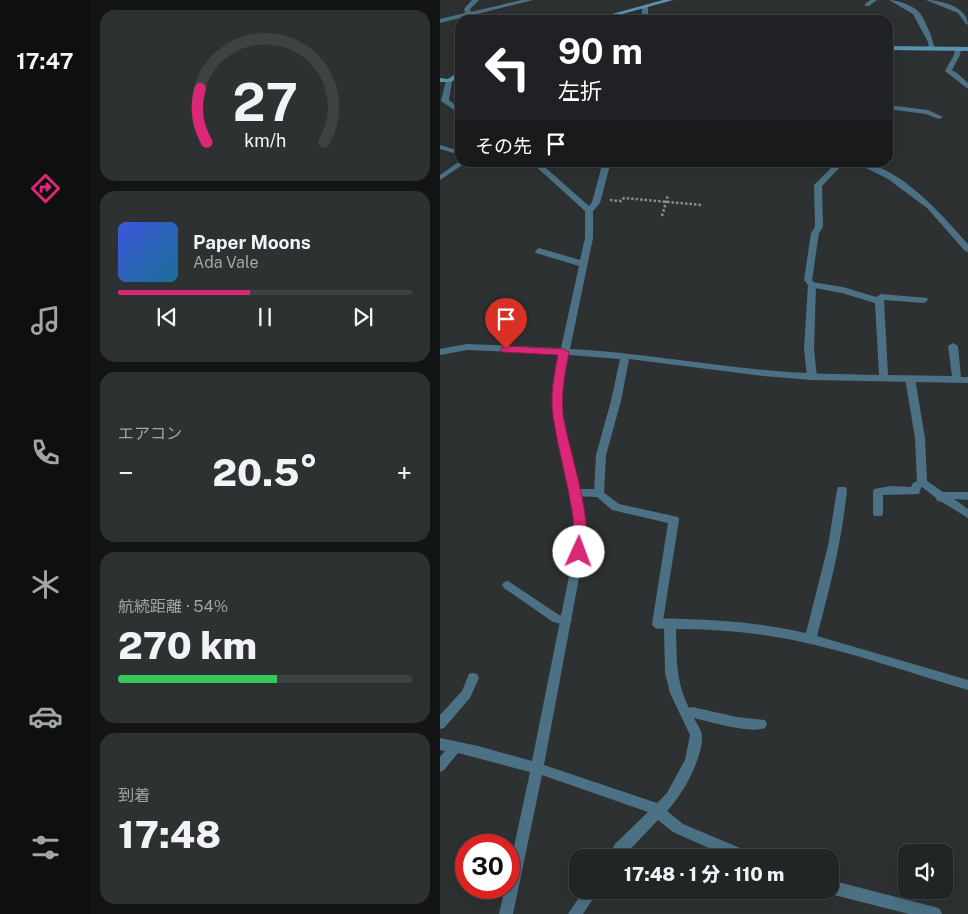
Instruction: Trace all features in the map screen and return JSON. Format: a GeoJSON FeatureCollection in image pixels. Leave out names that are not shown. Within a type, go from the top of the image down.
{"type":"FeatureCollection","features":[{"type":"Feature","properties":{"kind":"main road"},"geometry":{"type":"LineString","coordinates":[[613,15],[670,0]]}},
{"type":"Feature","properties":{"kind":"main road"},"geometry":{"type":"LineString","coordinates":[[893,48],[968,49]]}},
{"type":"Feature","properties":{"kind":"main road"},"geometry":{"type":"LineString","coordinates":[[449,82],[455,77]]}},
{"type":"Feature","properties":{"kind":"main road"},"geometry":{"type":"LineString","coordinates":[[440,80],[455,82]]}},
{"type":"Feature","properties":{"kind":"street"},"geometry":{"type":"LineString","coordinates":[[468,14],[467,9],[476,0]]}},
{"type":"Feature","properties":{"kind":"street"},"geometry":{"type":"LineString","coordinates":[[464,15],[530,0]]}},
{"type":"Feature","properties":{"kind":"street"},"geometry":{"type":"LineString","coordinates":[[867,5],[874,0]]}},
{"type":"Feature","properties":{"kind":"street"},"geometry":{"type":"LineString","coordinates":[[892,0],[916,13],[931,42],[932,48]]}},
{"type":"Feature","properties":{"kind":"street"},"geometry":{"type":"LineString","coordinates":[[930,0],[960,12],[968,23]]}},
{"type":"Feature","properties":{"kind":"street"},"geometry":{"type":"LineString","coordinates":[[644,7],[645,15]]}},
{"type":"Feature","properties":{"kind":"street"},"geometry":{"type":"LineString","coordinates":[[440,21],[455,17]]}},
{"type":"Feature","properties":{"kind":"street"},"geometry":{"type":"LineString","coordinates":[[958,48],[957,55],[948,71],[956,74],[968,87]]}},
{"type":"Feature","properties":{"kind":"street"},"geometry":{"type":"LineString","coordinates":[[449,82],[445,101],[455,108]]}},
{"type":"Feature","properties":{"kind":"street"},"geometry":{"type":"LineString","coordinates":[[893,108],[928,112],[939,117]]}},
{"type":"Feature","properties":{"kind":"street"},"geometry":{"type":"LineString","coordinates":[[440,147],[455,152]]}},
{"type":"Feature","properties":{"kind":"street"},"geometry":{"type":"LineString","coordinates":[[440,178],[456,167]]}},
{"type":"Feature","properties":{"kind":"street"},"geometry":{"type":"LineString","coordinates":[[540,167],[589,210]]}},
{"type":"Feature","properties":{"kind":"street"},"geometry":{"type":"LineString","coordinates":[[506,914],[537,768],[579,552],[580,530],[575,493],[558,415],[557,388],[563,352],[589,238],[589,210],[596,203],[605,167]]}},
{"type":"Feature","properties":{"kind":"street"},"geometry":{"type":"LineString","coordinates":[[812,377],[809,349],[812,285],[808,280],[815,233],[819,227],[818,185],[837,167]]}},
{"type":"Feature","properties":{"kind":"street"},"geometry":{"type":"LineString","coordinates":[[868,167],[891,177],[930,206],[968,249]]}},
{"type":"Feature","properties":{"kind":"street"},"geometry":{"type":"LineString","coordinates":[[539,251],[583,264]]}},
{"type":"Feature","properties":{"kind":"street"},"geometry":{"type":"LineString","coordinates":[[812,285],[843,290],[879,301]]}},
{"type":"Feature","properties":{"kind":"street"},"geometry":{"type":"LineString","coordinates":[[884,378],[879,301],[881,297],[924,300]]}},
{"type":"Feature","properties":{"kind":"street"},"geometry":{"type":"LineString","coordinates":[[953,346],[957,380]]}},
{"type":"Feature","properties":{"kind":"street"},"geometry":{"type":"LineString","coordinates":[[440,352],[467,347],[563,352],[625,356],[812,377],[968,380]]}},
{"type":"Feature","properties":{"kind":"street"},"geometry":{"type":"LineString","coordinates":[[599,493],[601,455],[616,401],[625,356]]}},
{"type":"Feature","properties":{"kind":"street"},"geometry":{"type":"LineString","coordinates":[[910,378],[920,438],[922,483],[941,498],[968,514]]}},
{"type":"Feature","properties":{"kind":"street"},"geometry":{"type":"LineString","coordinates":[[878,513],[878,492],[892,490],[915,492],[917,486],[922,483]]}},
{"type":"Feature","properties":{"kind":"street"},"geometry":{"type":"LineString","coordinates":[[810,639],[821,600],[840,512],[842,490]]}},
{"type":"Feature","properties":{"kind":"street"},"geometry":{"type":"LineString","coordinates":[[575,493],[599,493],[616,507],[674,520],[664,624],[676,693],[696,736],[691,762],[672,797],[622,849]]}},
{"type":"Feature","properties":{"kind":"street"},"geometry":{"type":"LineString","coordinates":[[941,498],[945,495],[968,496]]}},
{"type":"Feature","properties":{"kind":"street"},"geometry":{"type":"LineString","coordinates":[[508,585],[556,619],[566,620]]}},
{"type":"Feature","properties":{"kind":"street"},"geometry":{"type":"LineString","coordinates":[[664,624],[712,625],[774,632],[810,639],[968,686]]}},
{"type":"Feature","properties":{"kind":"street"},"geometry":{"type":"LineString","coordinates":[[440,724],[466,694],[473,678]]}},
{"type":"Feature","properties":{"kind":"street"},"geometry":{"type":"LineString","coordinates":[[686,714],[692,712],[737,722],[762,724]]}},
{"type":"Feature","properties":{"kind":"street"},"geometry":{"type":"LineString","coordinates":[[440,744],[537,768],[650,806],[678,828],[726,849]]}},
{"type":"Feature","properties":{"kind":"street"},"geometry":{"type":"LineString","coordinates":[[440,766],[455,748]]}},
{"type":"Feature","properties":{"kind":"street"},"geometry":{"type":"LineString","coordinates":[[839,889],[935,914]]}},
{"type":"Feature","properties":{"kind":"street"},"geometry":{"type":"LineString","coordinates":[[575,914],[586,899]]}},
{"type":"Feature","properties":{"kind":"path"},"geometry":{"type":"LineString","coordinates":[[662,216],[668,195]]}},
{"type":"Feature","properties":{"kind":"path"},"geometry":{"type":"LineString","coordinates":[[597,199],[621,201],[624,198],[702,205]]}},
{"type":"Feature","properties":{"kind":"route"},"geometry":{"type":"LineString","coordinates":[[506,349],[563,352],[557,388],[558,415],[575,493],[580,530],[579,552]]}}]}
